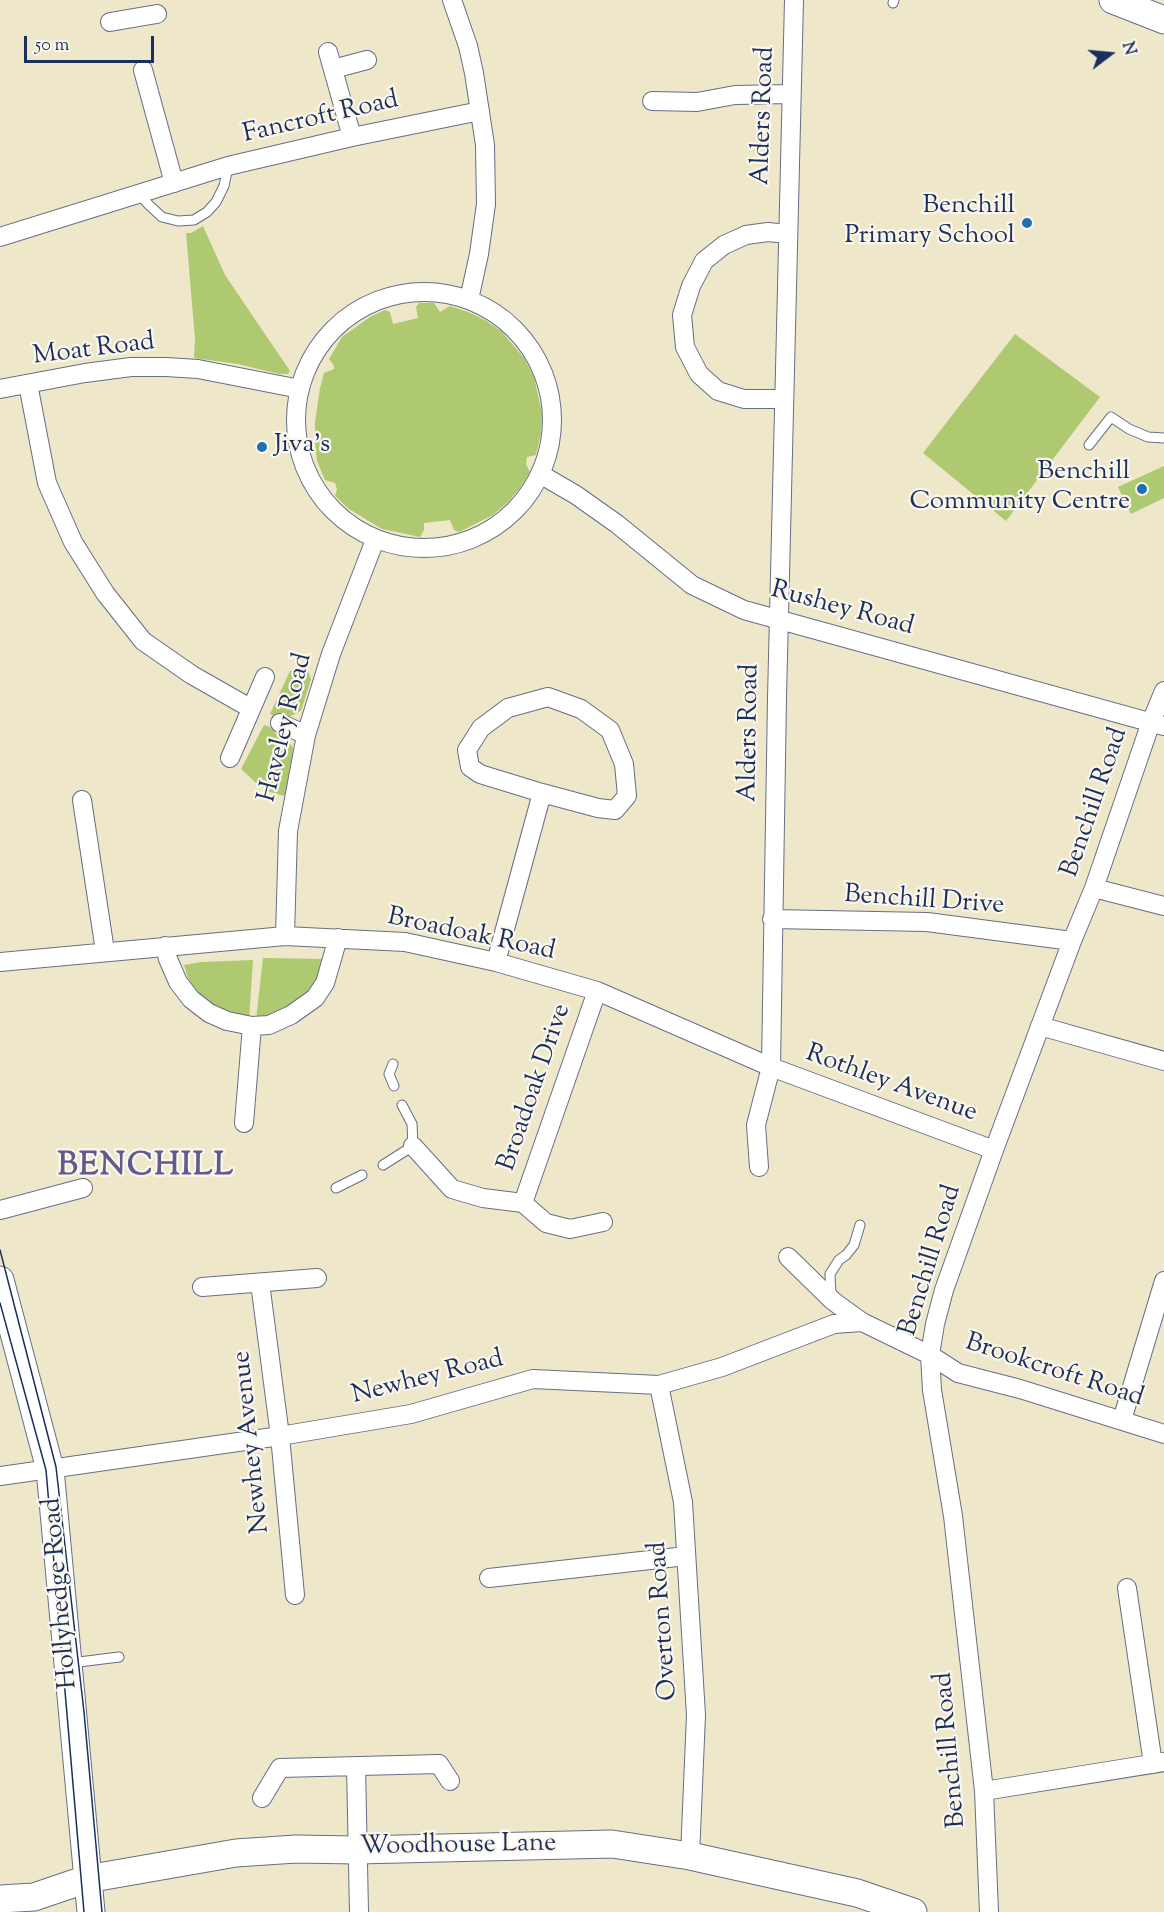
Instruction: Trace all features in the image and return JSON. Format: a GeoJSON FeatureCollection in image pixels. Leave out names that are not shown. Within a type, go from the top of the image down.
{"type":"FeatureCollection","features":[{"type":"Feature","properties":{"kind":"street"},"geometry":{"type":"LineString","coordinates":[[452,0],[470,55],[485,145],[486,204],[479,255],[470,295]]}},
{"type":"Feature","properties":{"kind":"street","name":"Alders Road"},"geometry":{"type":"LineString","coordinates":[[759,1167],[756,1125],[771,1067],[772,919],[794,0]]}},
{"type":"Feature","properties":{"kind":"street"},"geometry":{"type":"LineString","coordinates":[[1113,0],[1164,20]]}},
{"type":"Feature","properties":{"kind":"street"},"geometry":{"type":"LineString","coordinates":[[110,22],[133,8],[157,14]]}},
{"type":"Feature","properties":{"kind":"street"},"geometry":{"type":"LineString","coordinates":[[352,137],[331,61],[367,60]]}},
{"type":"Feature","properties":{"kind":"street"},"geometry":{"type":"LineString","coordinates":[[143,70],[174,183]]}},
{"type":"Feature","properties":{"kind":"street"},"geometry":{"type":"LineString","coordinates":[[652,101],[697,102],[735,95],[791,94]]}},
{"type":"Feature","properties":{"kind":"street","name":"Fancroft Road"},"geometry":{"type":"LineString","coordinates":[[0,237],[228,166],[352,137],[480,111]]}},
{"type":"Feature","properties":{"kind":"street"},"geometry":{"type":"LineString","coordinates":[[784,399],[744,399],[718,391],[699,374],[685,347],[682,315],[691,286],[704,261],[718,250],[746,235],[768,232],[788,234]]}},
{"type":"Feature","properties":{"kind":"street"},"geometry":{"type":"LineString","coordinates":[[437,291],[470,295],[503,316],[532,348],[549,388],[552,420],[550,443],[540,474],[522,502],[492,530],[468,541],[452,545],[417,548],[395,546],[375,540],[337,516],[317,494],[303,466],[297,442],[300,389],[310,362],[324,339],[338,325],[369,305],[414,292],[437,291]]}},
{"type":"Feature","properties":{"kind":"street","name":"Moat Road"},"geometry":{"type":"LineString","coordinates":[[0,389],[131,367],[166,367],[198,369],[300,389]]}},
{"type":"Feature","properties":{"kind":"street"},"geometry":{"type":"LineString","coordinates":[[28,384],[47,483],[74,542],[105,593],[143,641],[192,675],[250,708]]}},
{"type":"Feature","properties":{"kind":"street","name":"Rushey Road"},"geometry":{"type":"LineString","coordinates":[[540,474],[576,495],[617,524],[692,585],[744,610],[979,678],[1157,724]]}},
{"type":"Feature","properties":{"kind":"street","name":"Haveley Road"},"geometry":{"type":"LineString","coordinates":[[285,936],[288,831],[306,735],[331,654],[375,540]]}},
{"type":"Feature","properties":{"kind":"street"},"geometry":{"type":"LineString","coordinates":[[230,758],[265,677]]}},
{"type":"Feature","properties":{"kind":"street","name":"Benchill Road"},"geometry":{"type":"LineString","coordinates":[[989,1912],[984,1791],[953,1516],[932,1390],[930,1355],[944,1290],[1040,1026],[1157,724],[1164,691]]}},
{"type":"Feature","properties":{"kind":"street"},"geometry":{"type":"LineString","coordinates":[[548,697],[581,709],[610,730],[624,764],[627,796],[615,810],[542,794],[480,774],[470,767],[467,750],[482,728],[508,708],[548,697]]}},
{"type":"Feature","properties":{"kind":"street"},"geometry":{"type":"LineString","coordinates":[[280,723],[306,735]]}},
{"type":"Feature","properties":{"kind":"street"},"geometry":{"type":"LineString","coordinates":[[496,962],[542,794]]}},
{"type":"Feature","properties":{"kind":"street"},"geometry":{"type":"LineString","coordinates":[[82,800],[105,951]]}},
{"type":"Feature","properties":{"kind":"street"},"geometry":{"type":"LineString","coordinates":[[1094,888],[1164,906]]}},
{"type":"Feature","properties":{"kind":"street","name":"Benchill Drive"},"geometry":{"type":"LineString","coordinates":[[772,919],[927,922],[1072,941]]}},
{"type":"Feature","properties":{"kind":"street","name":"Broadoak Road"},"geometry":{"type":"LineString","coordinates":[[0,962],[285,936],[405,942],[496,962],[597,991],[771,1067]]}},
{"type":"Feature","properties":{"kind":"street"},"geometry":{"type":"LineString","coordinates":[[165,946],[178,982],[191,999],[209,1013],[227,1021],[252,1026],[269,1025],[291,1015],[315,998],[325,984],[338,938]]}},
{"type":"Feature","properties":{"kind":"street","name":"Broadoak Drive"},"geometry":{"type":"LineString","coordinates":[[523,1203],[597,991]]}},
{"type":"Feature","properties":{"kind":"street"},"geometry":{"type":"LineString","coordinates":[[244,1123],[252,1026]]}},
{"type":"Feature","properties":{"kind":"street"},"geometry":{"type":"LineString","coordinates":[[1040,1026],[1164,1061]]}},
{"type":"Feature","properties":{"kind":"street","name":"Rothley Avenue"},"geometry":{"type":"LineString","coordinates":[[771,1067],[994,1150]]}},
{"type":"Feature","properties":{"kind":"street","name":"Broadoak Drive"},"geometry":{"type":"LineString","coordinates":[[413,1146],[452,1189],[483,1198],[523,1203],[546,1223],[570,1229],[603,1222]]}},
{"type":"Feature","properties":{"kind":"street"},"geometry":{"type":"LineString","coordinates":[[0,1210],[83,1188]]}},
{"type":"Feature","properties":{"kind":"street","name":"Brookcroft Road"},"geometry":{"type":"LineString","coordinates":[[788,1257],[832,1301],[862,1322],[930,1355],[958,1373],[1020,1389],[1164,1434]]}},
{"type":"Feature","properties":{"kind":"street"},"geometry":{"type":"LineString","coordinates":[[202,1287],[317,1278]]}},
{"type":"Feature","properties":{"kind":"street","name":"Hollyhedge Road"},"geometry":{"type":"LineString","coordinates":[[0,1280],[50,1469],[91,1912]]}},
{"type":"Feature","properties":{"kind":"street"},"geometry":{"type":"LineString","coordinates":[[1122,1420],[1164,1281]]}},
{"type":"Feature","properties":{"kind":"street","name":"Newhey Avenue"},"geometry":{"type":"LineString","coordinates":[[260,1283],[280,1436],[294,1595]]}},
{"type":"Feature","properties":{"kind":"street","name":"Newhey Road"},"geometry":{"type":"LineString","coordinates":[[0,1476],[280,1436],[411,1414],[533,1379],[659,1385],[722,1367],[834,1324],[862,1322]]}},
{"type":"Feature","properties":{"kind":"street","name":"Overton Road"},"geometry":{"type":"LineString","coordinates":[[659,1385],[683,1502],[696,1715],[690,1856]]}},
{"type":"Feature","properties":{"kind":"street"},"geometry":{"type":"LineString","coordinates":[[489,1578],[686,1556]]}},
{"type":"Feature","properties":{"kind":"street"},"geometry":{"type":"LineString","coordinates":[[984,1791],[1159,1763],[1127,1588]]}},
{"type":"Feature","properties":{"kind":"street"},"geometry":{"type":"LineString","coordinates":[[262,1798],[280,1767],[439,1764],[450,1781]]}},
{"type":"Feature","properties":{"kind":"street"},"geometry":{"type":"LineString","coordinates":[[356,1766],[359,1912]]}},
{"type":"Feature","properties":{"kind":"street","name":"Woodhouse Lane"},"geometry":{"type":"LineString","coordinates":[[0,1899],[34,1897],[87,1879],[236,1853],[296,1849],[357,1850],[612,1844],[690,1856],[856,1893],[914,1912]]}},
{"type":"Feature","properties":{"kind":"lane"},"geometry":{"type":"LineString","coordinates":[[139,194],[162,216],[178,221],[194,220],[207,212],[216,202],[224,186],[228,166]]}},
{"type":"Feature","properties":{"kind":"lane"},"geometry":{"type":"LineString","coordinates":[[1089,445],[1112,417],[1129,429],[1148,437],[1164,438]]}},
{"type":"Feature","properties":{"kind":"lane"},"geometry":{"type":"LineString","coordinates":[[393,1064],[390,1074],[394,1086]]}},
{"type":"Feature","properties":{"kind":"lane"},"geometry":{"type":"LineString","coordinates":[[383,1166],[413,1146],[412,1124],[402,1106]]}},
{"type":"Feature","properties":{"kind":"lane"},"geometry":{"type":"LineString","coordinates":[[336,1188],[362,1175]]}},
{"type":"Feature","properties":{"kind":"lane"},"geometry":{"type":"LineString","coordinates":[[832,1301],[830,1274],[839,1260],[854,1245],[860,1225]]}},
{"type":"Feature","properties":{"kind":"lane"},"geometry":{"type":"LineString","coordinates":[[68,1663],[119,1657]]}},
{"type":"Feature","properties":{"kind":"green space"},"geometry":{"type":"Polygon","coordinates":[[[203,226],[225,275],[290,371],[288,374],[194,358],[195,339],[186,233],[191,233],[203,226]]]}},
{"type":"Feature","properties":{"kind":"green space"},"geometry":{"type":"Polygon","coordinates":[[[419,303],[434,303],[440,312],[450,306],[468,312],[502,332],[524,358],[534,377],[542,413],[541,433],[536,455],[527,457],[526,464],[530,472],[508,502],[493,515],[459,532],[454,530],[450,520],[424,523],[424,530],[420,537],[382,529],[349,509],[335,496],[337,489],[335,483],[325,480],[317,461],[315,442],[315,422],[320,388],[324,373],[334,369],[329,359],[342,337],[370,317],[385,310],[390,312],[393,324],[418,318],[416,307],[419,303]]]}},
{"type":"Feature","properties":{"kind":"green space"},"geometry":{"type":"Polygon","coordinates":[[[1015,334],[1100,397],[1006,521],[923,453],[1015,334]]]}},
{"type":"Feature","properties":{"kind":"green space"},"geometry":{"type":"Polygon","coordinates":[[[1164,466],[1164,498],[1131,514],[1118,487],[1164,466]]]}},
{"type":"Feature","properties":{"kind":"green space"},"geometry":{"type":"Polygon","coordinates":[[[307,669],[311,679],[301,711],[283,720],[270,714],[290,671],[307,669]]]}},
{"type":"Feature","properties":{"kind":"green space"},"geometry":{"type":"Polygon","coordinates":[[[264,725],[276,729],[274,733],[286,736],[293,748],[288,797],[270,792],[241,769],[264,725]]]}},
{"type":"Feature","properties":{"kind":"green space"},"geometry":{"type":"Polygon","coordinates":[[[263,958],[327,959],[322,982],[303,1005],[256,1020],[263,958]]]}},
{"type":"Feature","properties":{"kind":"green space"},"geometry":{"type":"Polygon","coordinates":[[[253,960],[249,1021],[215,1008],[198,994],[188,978],[184,965],[201,962],[253,960]]]}},
{"type":"Feature","properties":{"kind":"tram line"},"geometry":{"type":"LineString","coordinates":[[0,1250],[56,1467],[84,1712],[102,1912]]}},
{"type":"Feature","properties":{"kind":"tram line"},"geometry":{"type":"LineString","coordinates":[[0,1303],[46,1470],[84,1912]]}},
{"type":"Feature","properties":{"kind":"place","name":"Benchill Primary School"},"geometry":{"type":"Point","coordinates":[1027,223]}},
{"type":"Feature","properties":{"kind":"place","name":"Jiva's"},"geometry":{"type":"Point","coordinates":[262,447]}},
{"type":"Feature","properties":{"kind":"place","name":"Benchill Community Centre"},"geometry":{"type":"Point","coordinates":[1142,489]}},
{"type":"Feature","properties":{"kind":"district","name":"BENCHILL"},"geometry":{"type":"Point","coordinates":[146,1169]}}]}
